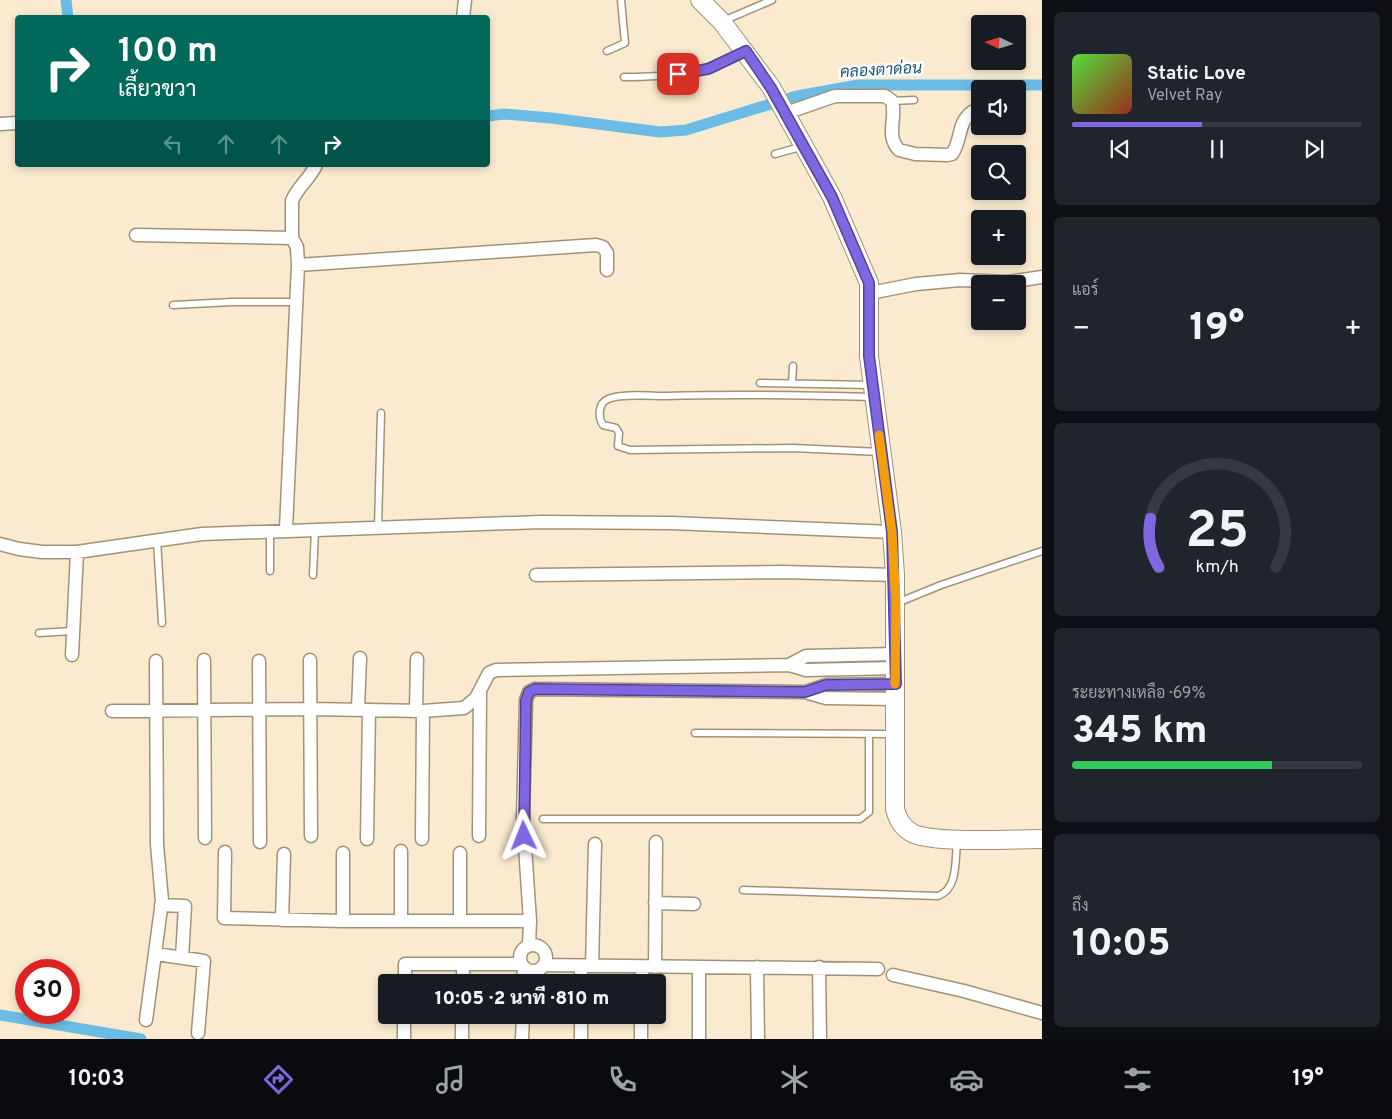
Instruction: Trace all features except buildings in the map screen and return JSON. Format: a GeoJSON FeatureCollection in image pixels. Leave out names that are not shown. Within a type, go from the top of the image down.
{"type":"FeatureCollection","features":[{"type":"Feature","properties":{"kind":"street"},"geometry":{"type":"LineString","coordinates":[[464,0],[464,15]]}},
{"type":"Feature","properties":{"kind":"street"},"geometry":{"type":"LineString","coordinates":[[700,0],[722,22],[746,51],[771,88],[832,197],[863,264],[870,293],[869,356],[892,532],[895,575],[895,809],[898,819],[904,828],[922,836],[1042,839]]}},
{"type":"Feature","properties":{"kind":"street"},"geometry":{"type":"LineString","coordinates":[[784,110],[835,96],[885,96],[892,101],[893,140],[899,150],[915,154],[952,154],[956,149],[963,121],[971,113]]}},
{"type":"Feature","properties":{"kind":"street"},"geometry":{"type":"LineString","coordinates":[[0,124],[15,122]]}},
{"type":"Feature","properties":{"kind":"street"},"geometry":{"type":"LineString","coordinates":[[286,529],[298,265],[297,247],[292,238],[292,201],[294,195],[307,182],[315,167]]}},
{"type":"Feature","properties":{"kind":"street"},"geometry":{"type":"LineString","coordinates":[[136,235],[292,238]]}},
{"type":"Feature","properties":{"kind":"street"},"geometry":{"type":"LineString","coordinates":[[298,265],[596,245],[603,247],[607,253],[607,270]]}},
{"type":"Feature","properties":{"kind":"street"},"geometry":{"type":"LineString","coordinates":[[870,293],[916,284],[960,280],[1008,282],[1042,277]]}},
{"type":"Feature","properties":{"kind":"street"},"geometry":{"type":"LineString","coordinates":[[0,544],[42,552],[77,552],[157,539],[286,529],[603,522],[892,532]]}},
{"type":"Feature","properties":{"kind":"street"},"geometry":{"type":"LineString","coordinates":[[72,655],[77,552]]}},
{"type":"Feature","properties":{"kind":"street"},"geometry":{"type":"LineString","coordinates":[[536,575],[763,572],[895,575]]}},
{"type":"Feature","properties":{"kind":"street"},"geometry":{"type":"LineString","coordinates":[[360,658],[367,839]]}},
{"type":"Feature","properties":{"kind":"street"},"geometry":{"type":"LineString","coordinates":[[417,659],[422,839]]}},
{"type":"Feature","properties":{"kind":"street"},"geometry":{"type":"LineString","coordinates":[[204,660],[205,838]]}},
{"type":"Feature","properties":{"kind":"street"},"geometry":{"type":"LineString","coordinates":[[310,660],[311,836]]}},
{"type":"Feature","properties":{"kind":"street"},"geometry":{"type":"LineString","coordinates":[[146,1020],[162,905],[157,844],[156,661]]}},
{"type":"Feature","properties":{"kind":"street"},"geometry":{"type":"LineString","coordinates":[[259,661],[260,842]]}},
{"type":"Feature","properties":{"kind":"street"},"geometry":{"type":"LineString","coordinates":[[112,712],[311,709],[419,711],[464,708],[476,698],[489,673],[496,670],[789,665],[806,670],[896,676]]}},
{"type":"Feature","properties":{"kind":"street"},"geometry":{"type":"LineString","coordinates":[[522,974],[520,954],[529,945],[530,921],[523,817],[526,700],[529,692],[535,689],[805,692],[826,698],[896,676]]}},
{"type":"Feature","properties":{"kind":"street"},"geometry":{"type":"LineString","coordinates":[[478,836],[480,690]]}},
{"type":"Feature","properties":{"kind":"street"},"geometry":{"type":"LineString","coordinates":[[645,974],[648,967],[655,903],[656,842]]}},
{"type":"Feature","properties":{"kind":"street"},"geometry":{"type":"LineString","coordinates":[[584,974],[586,966],[595,844]]}},
{"type":"Feature","properties":{"kind":"street"},"geometry":{"type":"LineString","coordinates":[[401,850],[401,921]]}},
{"type":"Feature","properties":{"kind":"street"},"geometry":{"type":"LineString","coordinates":[[225,852],[224,918],[342,921],[530,921]]}},
{"type":"Feature","properties":{"kind":"street"},"geometry":{"type":"LineString","coordinates":[[342,921],[343,853]]}},
{"type":"Feature","properties":{"kind":"street"},"geometry":{"type":"LineString","coordinates":[[460,853],[460,921]]}},
{"type":"Feature","properties":{"kind":"street"},"geometry":{"type":"LineString","coordinates":[[282,920],[284,854]]}},
{"type":"Feature","properties":{"kind":"street"},"geometry":{"type":"LineString","coordinates":[[655,903],[694,904]]}},
{"type":"Feature","properties":{"kind":"street"},"geometry":{"type":"LineString","coordinates":[[162,905],[185,906],[182,958]]}},
{"type":"Feature","properties":{"kind":"street"},"geometry":{"type":"LineString","coordinates":[[529,945],[538,946],[544,952],[544,965]]}},
{"type":"Feature","properties":{"kind":"street"},"geometry":{"type":"LineString","coordinates":[[156,954],[204,961],[198,1033]]}},
{"type":"Feature","properties":{"kind":"street"},"geometry":{"type":"LineString","coordinates":[[405,974],[405,964],[522,966],[532,971],[544,965],[878,969]]}},
{"type":"Feature","properties":{"kind":"street"},"geometry":{"type":"LineString","coordinates":[[463,964],[463,974]]}},
{"type":"Feature","properties":{"kind":"street"},"geometry":{"type":"LineString","coordinates":[[699,967],[699,1039]]}},
{"type":"Feature","properties":{"kind":"street"},"geometry":{"type":"LineString","coordinates":[[757,967],[758,1039]]}},
{"type":"Feature","properties":{"kind":"street"},"geometry":{"type":"LineString","coordinates":[[818,967],[820,1039]]}},
{"type":"Feature","properties":{"kind":"street"},"geometry":{"type":"LineString","coordinates":[[893,975],[964,990],[1042,1013]]}},
{"type":"Feature","properties":{"kind":"street"},"geometry":{"type":"LineString","coordinates":[[404,1024],[404,1039]]}},
{"type":"Feature","properties":{"kind":"street"},"geometry":{"type":"LineString","coordinates":[[462,1024],[462,1039]]}},
{"type":"Feature","properties":{"kind":"street"},"geometry":{"type":"LineString","coordinates":[[522,1039],[523,1024]]}},
{"type":"Feature","properties":{"kind":"street"},"geometry":{"type":"LineString","coordinates":[[581,1024],[581,1039]]}},
{"type":"Feature","properties":{"kind":"street"},"geometry":{"type":"LineString","coordinates":[[641,1024],[641,1039]]}},
{"type":"Feature","properties":{"kind":"lane"},"geometry":{"type":"LineString","coordinates":[[607,51],[625,43],[621,0]]}},
{"type":"Feature","properties":{"kind":"lane"},"geometry":{"type":"LineString","coordinates":[[722,22],[772,0]]}},
{"type":"Feature","properties":{"kind":"lane"},"geometry":{"type":"LineString","coordinates":[[624,77],[667,76],[708,69],[746,51]]}},
{"type":"Feature","properties":{"kind":"lane"},"geometry":{"type":"LineString","coordinates":[[892,101],[914,100]]}},
{"type":"Feature","properties":{"kind":"lane"},"geometry":{"type":"LineString","coordinates":[[775,154],[805,146]]}},
{"type":"Feature","properties":{"kind":"lane"},"geometry":{"type":"LineString","coordinates":[[173,305],[232,302],[296,302]]}},
{"type":"Feature","properties":{"kind":"lane"},"geometry":{"type":"LineString","coordinates":[[792,383],[794,366]]}},
{"type":"Feature","properties":{"kind":"lane"},"geometry":{"type":"LineString","coordinates":[[760,383],[792,383],[873,391]]}},
{"type":"Feature","properties":{"kind":"lane"},"geometry":{"type":"LineString","coordinates":[[873,391],[627,397],[608,399],[599,411],[603,425],[616,428],[618,446],[630,450],[792,448],[882,452]]}},
{"type":"Feature","properties":{"kind":"lane"},"geometry":{"type":"LineString","coordinates":[[378,527],[381,413]]}},
{"type":"Feature","properties":{"kind":"lane"},"geometry":{"type":"LineString","coordinates":[[312,575],[315,529]]}},
{"type":"Feature","properties":{"kind":"lane"},"geometry":{"type":"LineString","coordinates":[[270,530],[270,571]]}},
{"type":"Feature","properties":{"kind":"lane"},"geometry":{"type":"LineString","coordinates":[[157,539],[162,623]]}},
{"type":"Feature","properties":{"kind":"lane"},"geometry":{"type":"LineString","coordinates":[[896,604],[941,585],[1042,551]]}},
{"type":"Feature","properties":{"kind":"lane"},"geometry":{"type":"LineString","coordinates":[[39,633],[72,631]]}},
{"type":"Feature","properties":{"kind":"lane"},"geometry":{"type":"LineString","coordinates":[[695,733],[896,734]]}},
{"type":"Feature","properties":{"kind":"lane"},"geometry":{"type":"LineString","coordinates":[[543,819],[860,819],[869,812],[869,734]]}},
{"type":"Feature","properties":{"kind":"lane"},"geometry":{"type":"LineString","coordinates":[[743,890],[938,896],[947,893],[952,886],[957,838]]}},
{"type":"Feature","properties":{"kind":"waterway","name":"คลองตาด่อน"},"geometry":{"type":"LineString","coordinates":[[66,0],[68,15]]}},
{"type":"Feature","properties":{"kind":"waterway","name":"คลองตาด่อน"},"geometry":{"type":"LineString","coordinates":[[490,116],[504,114],[551,118],[660,132],[686,130],[797,96],[858,85],[1042,85]]}},
{"type":"Feature","properties":{"kind":"waterway"},"geometry":{"type":"LineString","coordinates":[[0,1015],[141,1039]]}},
{"type":"Feature","properties":{"kind":"slow traffic"},"geometry":{"type":"LineString","coordinates":[[879,435],[892,532],[896,604],[895,684]]}},
{"type":"Feature","properties":{"kind":"route"},"geometry":{"type":"LineString","coordinates":[[524,836],[526,700],[529,692],[535,689],[805,692],[826,685],[896,684],[896,604],[892,532],[869,356],[870,293],[866,273],[832,197],[805,146],[771,88],[746,51],[708,69],[678,74]]}}]}
